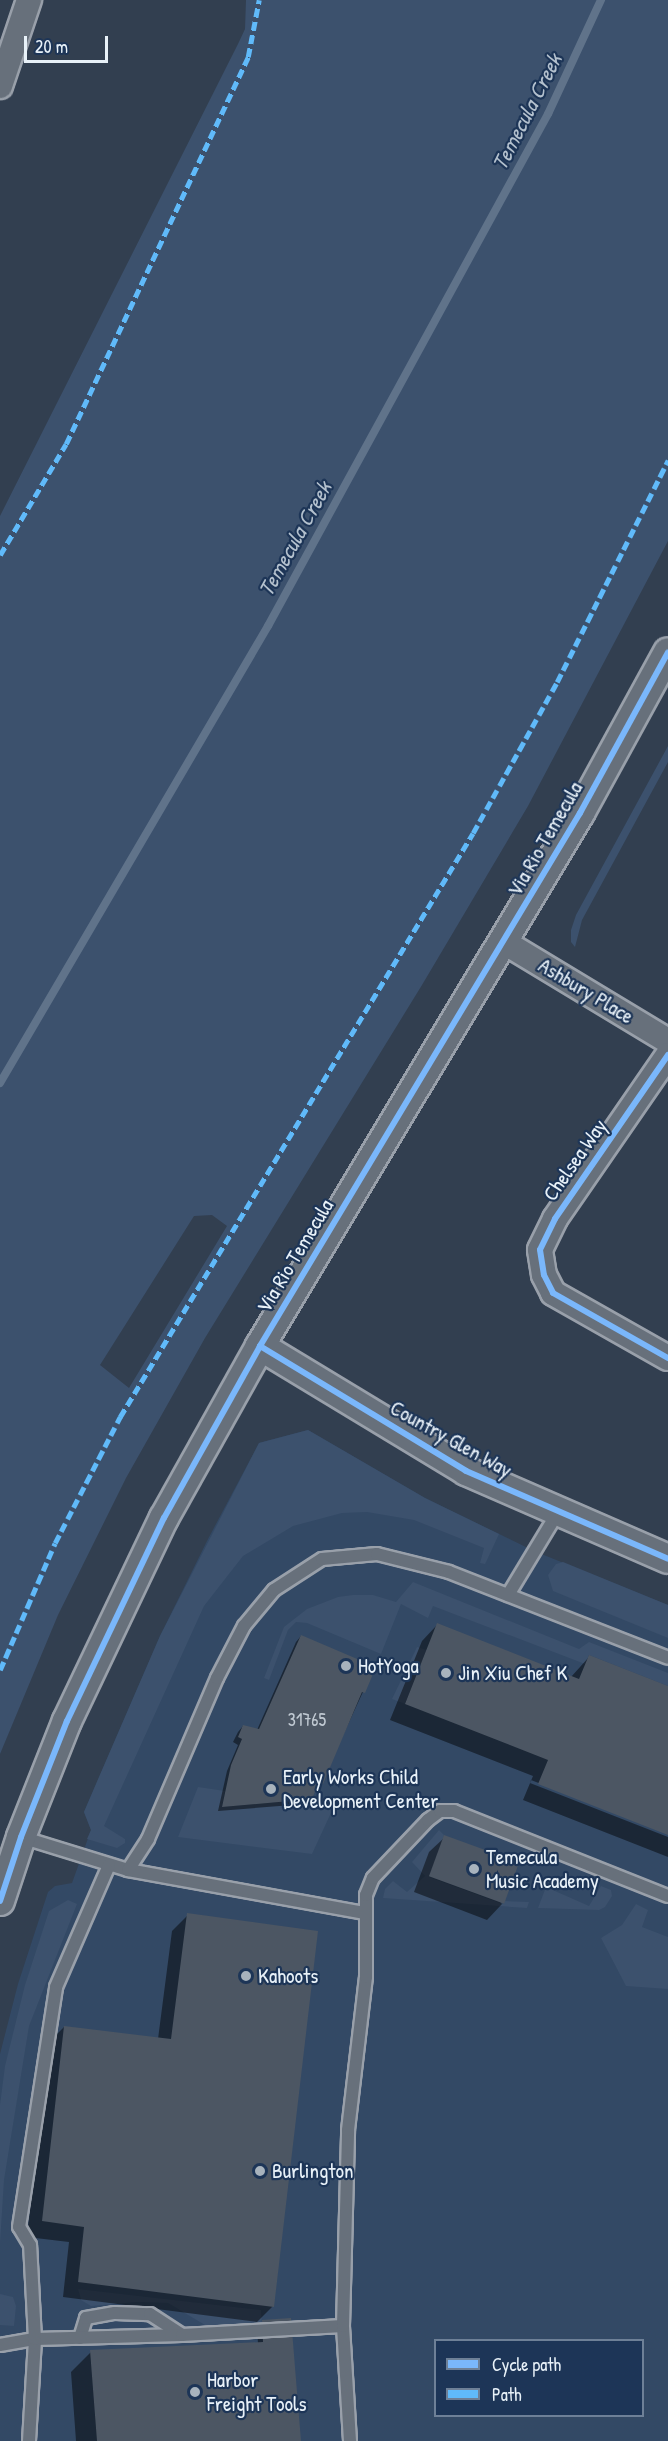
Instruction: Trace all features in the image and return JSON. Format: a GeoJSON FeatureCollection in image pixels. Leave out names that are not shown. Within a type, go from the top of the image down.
{"type":"FeatureCollection","features":[{"type":"Feature","properties":{"kind":"street"},"geometry":{"type":"LineString","coordinates":[[0,86],[29,0]]}},
{"type":"Feature","properties":{"kind":"street","name":"Via Rio Temecula"},"geometry":{"type":"LineString","coordinates":[[0,1901],[21,1837],[67,1721],[164,1518],[260,1346],[580,813],[668,652]]}},
{"type":"Feature","properties":{"kind":"street","name":"Ashbury Place"},"geometry":{"type":"LineString","coordinates":[[504,942],[668,1041]]}},
{"type":"Feature","properties":{"kind":"street","name":"Chelsea Way"},"geometry":{"type":"LineString","coordinates":[[668,1055],[555,1219],[540,1250],[544,1275],[553,1293],[668,1358]]}},
{"type":"Feature","properties":{"kind":"street","name":"Country Glen Way"},"geometry":{"type":"LineString","coordinates":[[260,1346],[466,1471],[668,1559]]}},
{"type":"Feature","properties":{"kind":"lane"},"geometry":{"type":"LineString","coordinates":[[508,1595],[558,1512]]}},
{"type":"Feature","properties":{"kind":"lane"},"geometry":{"type":"LineString","coordinates":[[128,1870],[148,1839],[217,1678],[244,1626],[273,1590],[322,1559],[377,1554],[449,1572],[668,1658]]}},
{"type":"Feature","properties":{"kind":"lane"},"geometry":{"type":"LineString","coordinates":[[350,2441],[343,2326],[348,2130],[366,1977],[366,1895],[373,1878],[428,1820],[440,1811],[454,1810],[668,1896]]}},
{"type":"Feature","properties":{"kind":"lane"},"geometry":{"type":"LineString","coordinates":[[21,1837],[128,1870],[323,1903],[365,1913]]}},
{"type":"Feature","properties":{"kind":"lane"},"geometry":{"type":"LineString","coordinates":[[29,2441],[35,2339],[30,2245],[19,2227],[56,1987],[109,1865]]}},
{"type":"Feature","properties":{"kind":"lane"},"geometry":{"type":"LineString","coordinates":[[80,2338],[86,2318],[115,2313],[150,2314],[182,2335]]}},
{"type":"Feature","properties":{"kind":"lane"},"geometry":{"type":"LineString","coordinates":[[0,2345],[35,2339],[182,2335],[343,2326]]}},
{"type":"Feature","properties":{"kind":"shaded area"},"geometry":{"type":"Polygon","coordinates":[[[246,0],[668,0],[668,541],[528,806],[422,985],[205,1338],[126,1478],[58,1615],[0,1754],[0,516],[245,29],[246,0]],[[212,1215],[194,1216],[100,1365],[129,1388],[227,1226],[212,1215]]]}},
{"type":"Feature","properties":{"kind":"shaded area"},"geometry":{"type":"Polygon","coordinates":[[[668,746],[668,762],[582,920],[575,947],[571,942],[571,930],[576,915],[668,746]]]}},
{"type":"Feature","properties":{"kind":"shaded area"},"geometry":{"type":"Polygon","coordinates":[[[308,1430],[425,1498],[534,1551],[668,1605],[668,2441],[0,2441],[0,2054],[18,1984],[48,1892],[55,1886],[72,1883],[91,1830],[84,1812],[160,1636],[259,1443],[308,1430]]]}},
{"type":"Feature","properties":{"kind":"shaded area"},"geometry":{"type":"Polygon","coordinates":[[[308,1430],[425,1498],[499,1534],[485,1564],[480,1563],[484,1548],[414,1520],[367,1512],[342,1513],[293,1526],[243,1556],[204,1606],[104,1826],[125,1839],[125,1843],[117,1848],[87,1839],[91,1830],[84,1812],[160,1636],[259,1443],[308,1430]]]}},
{"type":"Feature","properties":{"kind":"shaded area"},"geometry":{"type":"Polygon","coordinates":[[[563,1562],[668,1605],[668,1638],[553,1591],[548,1575],[556,1564],[563,1562]]]}},
{"type":"Feature","properties":{"kind":"shaded area"},"geometry":{"type":"Polygon","coordinates":[[[413,1582],[579,1649],[589,1642],[668,1673],[668,1686],[589,1655],[585,1664],[433,1606],[428,1618],[401,1604],[381,1654],[307,1623],[296,1622],[288,1630],[269,1680],[264,1678],[284,1627],[307,1609],[338,1597],[353,1595],[373,1595],[396,1602],[413,1582]]]}},
{"type":"Feature","properties":{"kind":"shaded area"},"geometry":{"type":"Polygon","coordinates":[[[417,1647],[427,1650],[405,1704],[392,1699],[417,1647]]]}},
{"type":"Feature","properties":{"kind":"shaded area"},"geometry":{"type":"Polygon","coordinates":[[[198,1787],[225,1791],[222,1807],[312,1799],[336,1802],[312,1854],[178,1837],[198,1787]]]}},
{"type":"Feature","properties":{"kind":"shaded area"},"geometry":{"type":"Polygon","coordinates":[[[439,1830],[444,1835],[429,1877],[503,1904],[505,1901],[529,1902],[527,1908],[383,1898],[385,1889],[393,1881],[407,1892],[425,1876],[412,1862],[439,1830]]]}},
{"type":"Feature","properties":{"kind":"shaded area"},"geometry":{"type":"Polygon","coordinates":[[[601,1886],[611,1890],[612,1896],[605,1907],[599,1910],[538,1908],[546,1887],[589,1906],[601,1886]]]}},
{"type":"Feature","properties":{"kind":"shaded area"},"geometry":{"type":"Polygon","coordinates":[[[68,1900],[77,1904],[29,2026],[4,2180],[0,2243],[0,2105],[5,2066],[25,1985],[49,1911],[68,1900]]]}},
{"type":"Feature","properties":{"kind":"shaded area"},"geometry":{"type":"Polygon","coordinates":[[[636,1904],[648,1910],[642,1927],[668,1937],[668,1989],[626,1986],[601,1938],[622,1925],[636,1904]]]}},
{"type":"Feature","properties":{"kind":"shaded area"},"geometry":{"type":"Polygon","coordinates":[[[78,2289],[261,2310],[262,2326],[205,2325],[168,2303],[137,2302],[91,2306],[81,2300],[78,2289]]]}},
{"type":"Feature","properties":{"kind":"shaded area"},"geometry":{"type":"Polygon","coordinates":[[[0,2294],[13,2297],[16,2306],[14,2326],[0,2325],[0,2294]]]}},
{"type":"Feature","properties":{"kind":"building"},"geometry":{"type":"Polygon","coordinates":[[[437,1623],[579,1679],[589,1655],[668,1686],[668,1835],[538,1784],[548,1760],[405,1704],[437,1623]]]}},
{"type":"Feature","properties":{"kind":"building"},"geometry":{"type":"Polygon","coordinates":[[[301,1635],[376,1667],[365,1693],[362,1692],[323,1784],[319,1782],[312,1799],[222,1807],[231,1765],[242,1739],[238,1737],[243,1725],[259,1729],[301,1635]]]}},
{"type":"Feature","properties":{"kind":"building","name":"Temecula Music Academy"},"geometry":{"type":"Polygon","coordinates":[[[444,1835],[519,1862],[504,1904],[429,1876],[444,1835]]]}},
{"type":"Feature","properties":{"kind":"building"},"geometry":{"type":"Polygon","coordinates":[[[187,1913],[318,1931],[274,2307],[78,2282],[84,2227],[42,2221],[64,2026],[171,2039],[187,1913]]]}},
{"type":"Feature","properties":{"kind":"building","name":"Harbor Freight Tools"},"geometry":{"type":"Polygon","coordinates":[[[291,2318],[301,2441],[97,2441],[90,2350],[263,2342],[262,2320],[291,2318]]]}},
{"type":"Feature","properties":{"kind":"waterway","name":"Temecula Creek"},"geometry":{"type":"LineString","coordinates":[[0,1083],[268,626],[548,114],[601,0]]}},
{"type":"Feature","properties":{"kind":"marked path"},"geometry":{"type":"LineString","coordinates":[[0,555],[66,444],[248,57],[259,0]]}},
{"type":"Feature","properties":{"kind":"marked path"},"geometry":{"type":"LineString","coordinates":[[0,1670],[55,1543],[120,1417],[473,833],[557,682],[668,460]]}},
{"type":"Feature","properties":{"kind":"cycle path"},"geometry":{"type":"LineString","coordinates":[[0,1901],[21,1837],[67,1721],[164,1518],[260,1346],[580,813],[668,652]]}},
{"type":"Feature","properties":{"kind":"cycle path"},"geometry":{"type":"LineString","coordinates":[[668,1055],[555,1219],[540,1250],[544,1275],[553,1293],[668,1358]]}},
{"type":"Feature","properties":{"kind":"cycle path"},"geometry":{"type":"LineString","coordinates":[[260,1346],[466,1471],[668,1559]]}},
{"type":"Feature","properties":{"kind":"place","name":"HotYoga"},"geometry":{"type":"Point","coordinates":[346,1666]}},
{"type":"Feature","properties":{"kind":"place","name":"Jin Xiu Chef K"},"geometry":{"type":"Point","coordinates":[446,1673]}},
{"type":"Feature","properties":{"kind":"place","name":"Early Works Child Development Center"},"geometry":{"type":"Point","coordinates":[271,1789]}},
{"type":"Feature","properties":{"kind":"place","name":"Temecula Music Academy"},"geometry":{"type":"Point","coordinates":[474,1869]}},
{"type":"Feature","properties":{"kind":"place","name":"Kahoots"},"geometry":{"type":"Point","coordinates":[246,1976]}},
{"type":"Feature","properties":{"kind":"place","name":"Burlington"},"geometry":{"type":"Point","coordinates":[260,2171]}},
{"type":"Feature","properties":{"kind":"place","name":"Harbor Freight Tools"},"geometry":{"type":"Point","coordinates":[195,2392]}}]}
